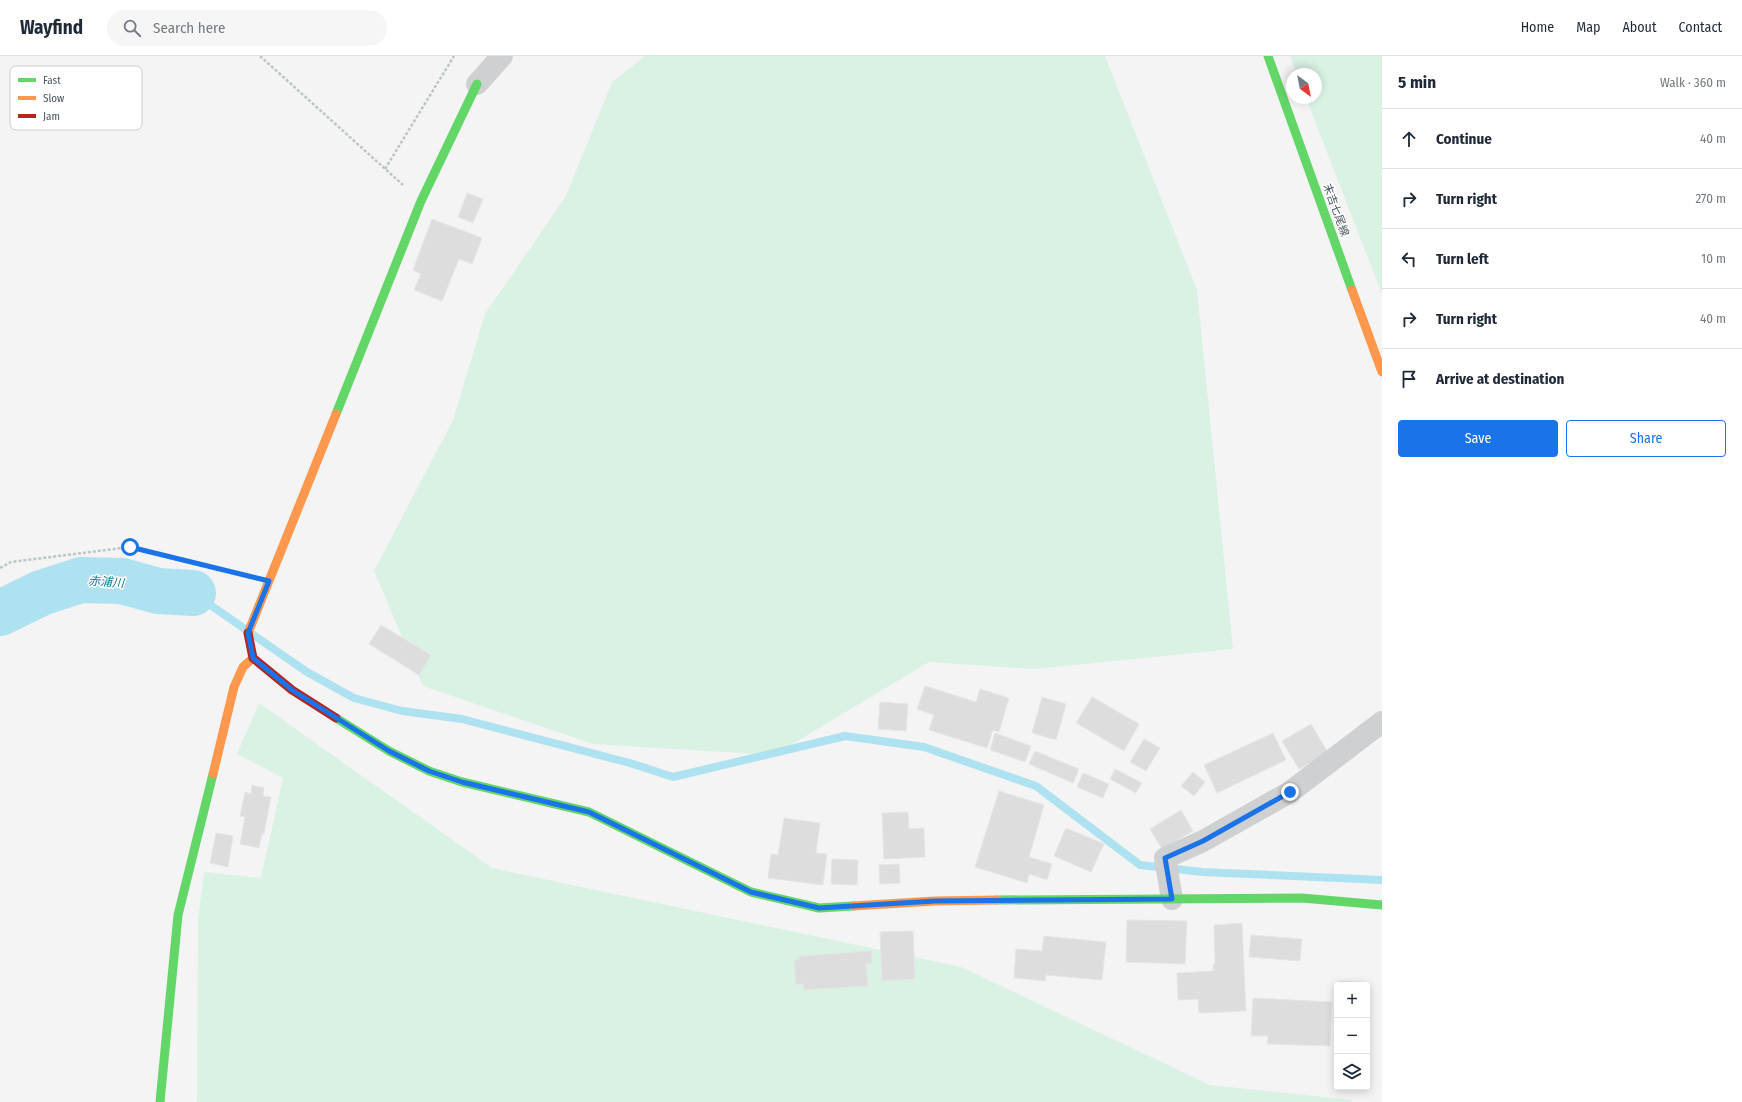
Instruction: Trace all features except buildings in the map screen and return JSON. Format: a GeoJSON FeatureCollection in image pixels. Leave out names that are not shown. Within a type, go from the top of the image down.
{"type":"FeatureCollection","features":[{"type":"Feature","properties":{"kind":"street"},"geometry":{"type":"LineString","coordinates":[[502,56],[477,84],[421,201],[248,633],[253,658],[292,690],[389,751],[429,771],[462,782],[589,812],[751,892],[819,908],[935,901],[1302,898],[1382,905]]}},
{"type":"Feature","properties":{"kind":"street","name":"末吉七尾線"},"geometry":{"type":"LineString","coordinates":[[1268,56],[1382,372]]}},
{"type":"Feature","properties":{"kind":"street"},"geometry":{"type":"LineString","coordinates":[[160,1102],[178,915],[234,687],[243,668],[253,658]]}},
{"type":"Feature","properties":{"kind":"street"},"geometry":{"type":"LineString","coordinates":[[1172,899],[1165,858],[1203,841],[1290,792],[1382,722]]}},
{"type":"Feature","properties":{"kind":"path"},"geometry":{"type":"LineString","coordinates":[[260,56],[421,201]]}},
{"type":"Feature","properties":{"kind":"path"},"geometry":{"type":"LineString","coordinates":[[385,169],[454,56]]}},
{"type":"Feature","properties":{"kind":"path"},"geometry":{"type":"LineString","coordinates":[[0,568],[11,562],[130,547],[269,581]]}},
{"type":"Feature","properties":{"kind":"green space"},"geometry":{"type":"Polygon","coordinates":[[[645,56],[1105,56],[1197,290],[1233,649],[1034,669],[929,662],[774,755],[593,744],[423,686],[374,571],[453,420],[485,314],[566,196],[612,82],[645,56]]]}},
{"type":"Feature","properties":{"kind":"green space"},"geometry":{"type":"Polygon","coordinates":[[[1290,56],[1382,56],[1382,294],[1308,104],[1322,104],[1322,68],[1295,68],[1290,56]]]}},
{"type":"Feature","properties":{"kind":"green space"},"geometry":{"type":"Polygon","coordinates":[[[259,703],[492,868],[961,967],[1210,1085],[1352,1100],[1351,1102],[197,1102],[198,919],[204,872],[261,878],[283,778],[237,754],[259,703]]]}},
{"type":"Feature","properties":{"kind":"waterway","name":"赤浦川"},"geometry":{"type":"LineString","coordinates":[[0,613],[41,593],[81,580],[122,581],[158,591],[193,593]]}},
{"type":"Feature","properties":{"kind":"waterway"},"geometry":{"type":"LineString","coordinates":[[193,593],[307,672],[354,698],[402,711],[462,719],[630,763],[673,777],[845,736],[924,747],[1036,786],[1140,865],[1202,872],[1382,880]]}},
{"type":"Feature","properties":{"kind":"traffic: fast"},"geometry":{"type":"LineString","coordinates":[[1268,56],[1352,290]]}},
{"type":"Feature","properties":{"kind":"traffic: fast"},"geometry":{"type":"LineString","coordinates":[[336,414],[421,201],[477,84]]}},
{"type":"Feature","properties":{"kind":"traffic: fast"},"geometry":{"type":"LineString","coordinates":[[336,718],[389,751],[429,771],[462,782],[589,812],[751,892],[819,908],[853,906]]}},
{"type":"Feature","properties":{"kind":"traffic: fast"},"geometry":{"type":"LineString","coordinates":[[160,1102],[178,915],[213,774]]}},
{"type":"Feature","properties":{"kind":"traffic: fast"},"geometry":{"type":"LineString","coordinates":[[997,900],[1302,898],[1382,905]]}},
{"type":"Feature","properties":{"kind":"traffic: slow"},"geometry":{"type":"LineString","coordinates":[[1352,290],[1382,372]]}},
{"type":"Feature","properties":{"kind":"traffic: slow"},"geometry":{"type":"LineString","coordinates":[[248,633],[336,414]]}},
{"type":"Feature","properties":{"kind":"traffic: slow"},"geometry":{"type":"LineString","coordinates":[[213,774],[234,687],[243,667],[253,658]]}},
{"type":"Feature","properties":{"kind":"traffic: slow"},"geometry":{"type":"LineString","coordinates":[[853,906],[935,901],[997,900]]}},
{"type":"Feature","properties":{"kind":"traffic: jam"},"geometry":{"type":"LineString","coordinates":[[248,633],[253,658],[292,690],[336,718]]}},
{"type":"Feature","properties":{"kind":"route"},"geometry":{"type":"LineString","coordinates":[[130,547],[269,581],[248,633],[253,658],[292,690],[389,751],[429,771],[462,782],[589,812],[751,892],[819,908],[935,901],[1172,899],[1165,858],[1203,841],[1290,792]]}}]}
